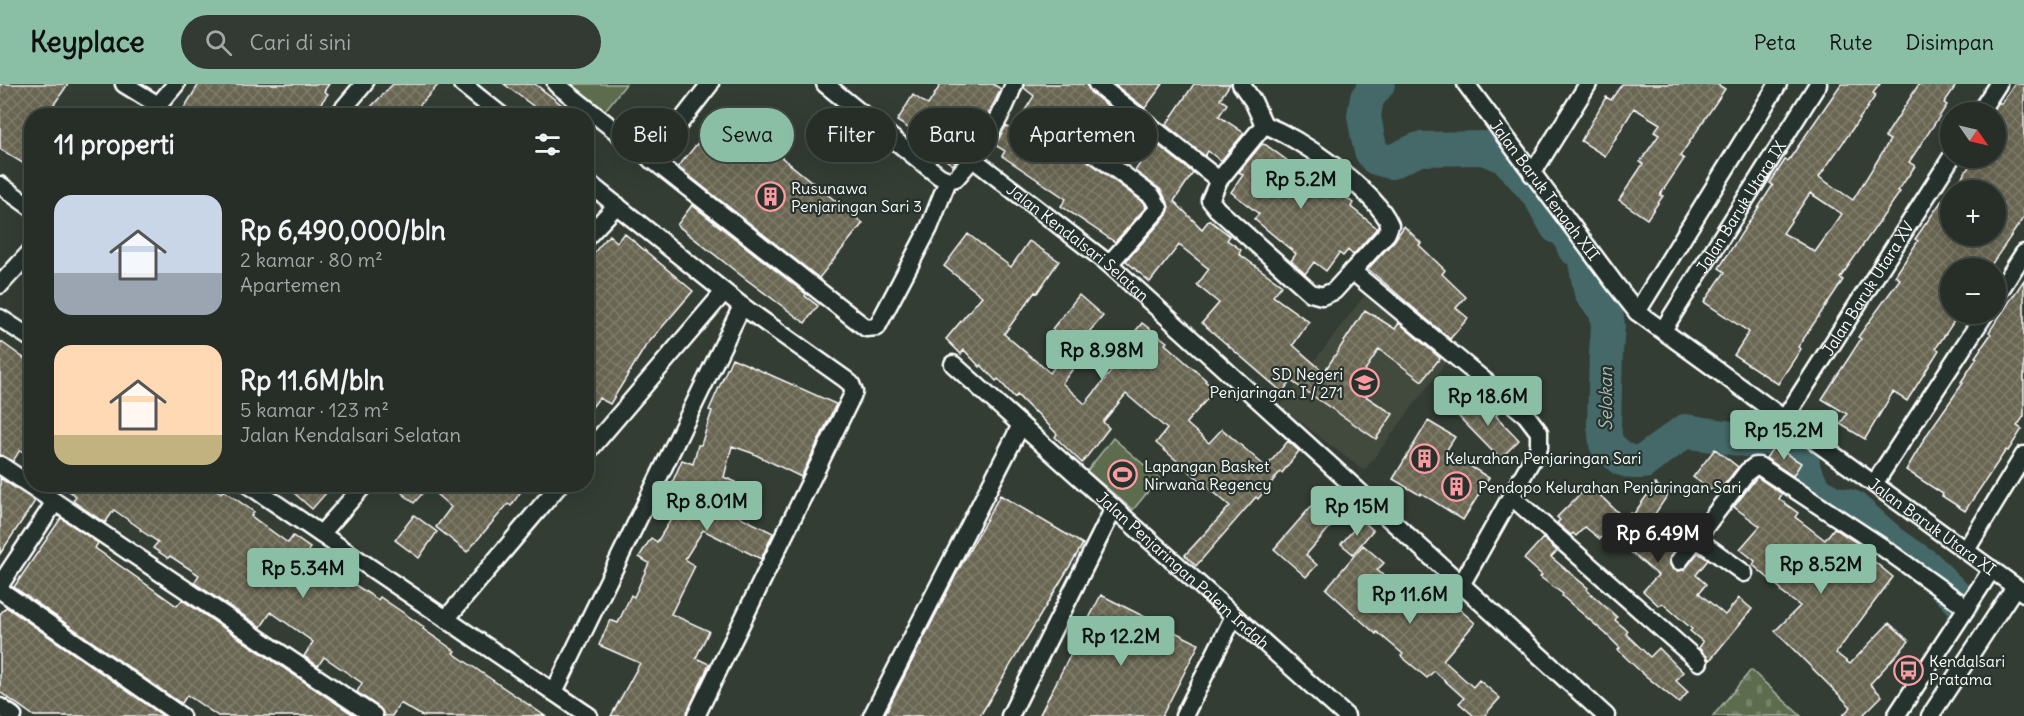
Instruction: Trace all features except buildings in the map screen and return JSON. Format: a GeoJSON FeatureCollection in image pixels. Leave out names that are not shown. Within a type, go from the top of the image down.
{"type":"FeatureCollection","features":[{"type":"Feature","properties":{"kind":"street"},"geometry":{"type":"LineString","coordinates":[[123,84],[151,108]]}},
{"type":"Feature","properties":{"kind":"street"},"geometry":{"type":"LineString","coordinates":[[155,108],[176,84]]}},
{"type":"Feature","properties":{"kind":"street"},"geometry":{"type":"LineString","coordinates":[[344,108],[364,84]]}},
{"type":"Feature","properties":{"kind":"street"},"geometry":{"type":"LineString","coordinates":[[462,84],[492,108]]}},
{"type":"Feature","properties":{"kind":"street"},"geometry":{"type":"LineString","coordinates":[[556,84],[586,108]]}},
{"type":"Feature","properties":{"kind":"street"},"geometry":{"type":"LineString","coordinates":[[688,112],[710,84]]}},
{"type":"Feature","properties":{"kind":"street"},"geometry":{"type":"LineString","coordinates":[[825,84],[939,176],[948,180],[956,178],[969,162]]}},
{"type":"Feature","properties":{"kind":"street"},"geometry":{"type":"LineString","coordinates":[[997,118],[1014,84]]}},
{"type":"Feature","properties":{"kind":"street"},"geometry":{"type":"LineString","coordinates":[[1097,84],[1219,180]]}},
{"type":"Feature","properties":{"kind":"street"},"geometry":{"type":"LineString","coordinates":[[1241,84],[1253,101],[1264,124],[1279,130],[1332,165],[1370,198],[1388,219],[1390,225],[1387,233],[1334,291],[1322,296],[1311,292],[1217,209],[1210,200],[1219,180],[1264,124]]}},
{"type":"Feature","properties":{"kind":"street","name":"Jalan Baruk Tengah XII"},"geometry":{"type":"LineString","coordinates":[[1466,84],[1637,312]]}},
{"type":"Feature","properties":{"kind":"street"},"geometry":{"type":"LineString","coordinates":[[1532,174],[1588,84]]}},
{"type":"Feature","properties":{"kind":"street","name":"Jalan Baruk Utara IX"},"geometry":{"type":"LineString","coordinates":[[1637,312],[1778,84]]}},
{"type":"Feature","properties":{"kind":"street","name":"Jalan Baruk Utara IX"},"geometry":{"type":"LineString","coordinates":[[1664,330],[1818,84]]}},
{"type":"Feature","properties":{"kind":"street"},"geometry":{"type":"LineString","coordinates":[[1986,102],[1998,84]]}},
{"type":"Feature","properties":{"kind":"street"},"geometry":{"type":"LineString","coordinates":[[594,114],[612,129]]}},
{"type":"Feature","properties":{"kind":"street"},"geometry":{"type":"LineString","coordinates":[[654,162],[866,328],[877,327],[929,228],[948,180]]}},
{"type":"Feature","properties":{"kind":"street","name":"Jalan Kendalsari Selatan"},"geometry":{"type":"LineString","coordinates":[[976,162],[1109,264],[1606,716]]}},
{"type":"Feature","properties":{"kind":"street"},"geometry":{"type":"LineString","coordinates":[[1106,162],[1152,196],[1158,208],[1109,264]]}},
{"type":"Feature","properties":{"kind":"street","name":"Jalan Baruk Utara XV"},"geometry":{"type":"LineString","coordinates":[[1785,418],[1945,168]]}},
{"type":"Feature","properties":{"kind":"street"},"geometry":{"type":"LineString","coordinates":[[0,185],[24,202]]}},
{"type":"Feature","properties":{"kind":"street"},"geometry":{"type":"LineString","coordinates":[[594,187],[742,306],[845,379],[851,384],[854,392],[696,716]]}},
{"type":"Feature","properties":{"kind":"street"},"geometry":{"type":"LineString","coordinates":[[594,229],[616,205]]}},
{"type":"Feature","properties":{"kind":"street"},"geometry":{"type":"LineString","coordinates":[[2006,281],[2024,253]]}},
{"type":"Feature","properties":{"kind":"street"},"geometry":{"type":"LineString","coordinates":[[0,285],[24,259]]}},
{"type":"Feature","properties":{"kind":"street"},"geometry":{"type":"LineString","coordinates":[[1352,272],[1526,415],[1539,432],[1539,447],[1461,585]]}},
{"type":"Feature","properties":{"kind":"street"},"geometry":{"type":"LineString","coordinates":[[594,445],[724,292]]}},
{"type":"Feature","properties":{"kind":"street"},"geometry":{"type":"LineString","coordinates":[[554,692],[742,306]]}},
{"type":"Feature","properties":{"kind":"street","name":"Jalan Baruk Utara XI"},"geometry":{"type":"LineString","coordinates":[[1637,312],[2020,590]]}},
{"type":"Feature","properties":{"kind":"street"},"geometry":{"type":"LineString","coordinates":[[0,318],[24,334]]}},
{"type":"Feature","properties":{"kind":"street"},"geometry":{"type":"LineString","coordinates":[[1874,484],[1978,324]]}},
{"type":"Feature","properties":{"kind":"street","name":"Jalan Penjaringan Palem Indah"},"geometry":{"type":"LineString","coordinates":[[953,364],[1346,716]]}},
{"type":"Feature","properties":{"kind":"street"},"geometry":{"type":"LineString","coordinates":[[872,716],[1021,425]]}},
{"type":"Feature","properties":{"kind":"street"},"geometry":{"type":"LineString","coordinates":[[1966,550],[2024,455]]}},
{"type":"Feature","properties":{"kind":"street"},"geometry":{"type":"LineString","coordinates":[[0,465],[24,481]]}},
{"type":"Feature","properties":{"kind":"street"},"geometry":{"type":"LineString","coordinates":[[1679,561],[1747,472],[1759,466],[1966,607]]}},
{"type":"Feature","properties":{"kind":"street"},"geometry":{"type":"LineString","coordinates":[[40,492],[374,716]]}},
{"type":"Feature","properties":{"kind":"street"},"geometry":{"type":"LineString","coordinates":[[259,492],[589,716]]}},
{"type":"Feature","properties":{"kind":"street"},"geometry":{"type":"LineString","coordinates":[[321,534],[358,492]]}},
{"type":"Feature","properties":{"kind":"street"},"geometry":{"type":"LineString","coordinates":[[446,620],[553,492]]}},
{"type":"Feature","properties":{"kind":"street"},"geometry":{"type":"LineString","coordinates":[[1512,497],[1699,662]]}},
{"type":"Feature","properties":{"kind":"street"},"geometry":{"type":"LineString","coordinates":[[0,585],[55,502]]}},
{"type":"Feature","properties":{"kind":"street"},"geometry":{"type":"LineString","coordinates":[[1010,716],[1114,508]]}},
{"type":"Feature","properties":{"kind":"street"},"geometry":{"type":"LineString","coordinates":[[1697,539],[1744,573]]}},
{"type":"Feature","properties":{"kind":"street"},"geometry":{"type":"LineString","coordinates":[[1896,716],[1992,569]]}},
{"type":"Feature","properties":{"kind":"street"},"geometry":{"type":"LineString","coordinates":[[0,590],[181,716]]}},
{"type":"Feature","properties":{"kind":"street"},"geometry":{"type":"LineString","coordinates":[[1930,716],[2020,590]]}},
{"type":"Feature","properties":{"kind":"street"},"geometry":{"type":"LineString","coordinates":[[1184,716],[1234,616]]}},
{"type":"Feature","properties":{"kind":"street"},"geometry":{"type":"LineString","coordinates":[[0,707],[13,716]]}},
{"type":"Feature","properties":{"kind":"shaded area","name":"SD Negeri Penjaringan I / 271"},"geometry":{"type":"Polygon","coordinates":[[[1364,296],[1448,360],[1364,471],[1280,406],[1364,296]]]}},
{"type":"Feature","properties":{"kind":"green space"},"geometry":{"type":"Polygon","coordinates":[[[568,84],[626,84],[603,113],[568,84]]]}},
{"type":"Feature","properties":{"kind":"green space","name":"Lapangan Basket Nirwana Regency"},"geometry":{"type":"Polygon","coordinates":[[[1113,438],[1159,478],[1133,510],[1087,471],[1113,438]]]}},
{"type":"Feature","properties":{"kind":"green space"},"geometry":{"type":"Polygon","coordinates":[[[1751,670],[1801,716],[1713,716],[1751,670]]]}},
{"type":"Feature","properties":{"kind":"waterway","name":"Selokan"},"geometry":{"type":"LineString","coordinates":[[1378,84],[1367,98],[1364,116],[1371,151],[1376,158],[1391,162],[1419,149],[1484,148],[1507,158],[1539,195],[1557,227],[1567,230],[1574,248],[1583,251],[1591,293],[1606,311],[1608,326],[1604,424],[1606,444],[1622,459],[1643,462],[1685,431],[1746,440],[1779,435],[1791,439],[1801,448],[1804,471],[1815,491],[1832,502],[1852,507],[1891,542],[1927,567],[1963,604]]}},
{"type":"Feature","properties":{"kind":"place","name":"Rusunawa Penjaringan Sari 3"},"geometry":{"type":"Point","coordinates":[770,197]}},
{"type":"Feature","properties":{"kind":"place","name":"SD Negeri Penjaringan I / 271"},"geometry":{"type":"Point","coordinates":[1364,383]}},
{"type":"Feature","properties":{"kind":"place","name":"Kelurahan Penjaringan Sari"},"geometry":{"type":"Point","coordinates":[1424,458]}},
{"type":"Feature","properties":{"kind":"place","name":"Lapangan Basket Nirwana Regency"},"geometry":{"type":"Point","coordinates":[1123,475]}},
{"type":"Feature","properties":{"kind":"place","name":"Pendopo Kelurahan Penjaringan Sari"},"geometry":{"type":"Point","coordinates":[1457,487]}},
{"type":"Feature","properties":{"kind":"place","name":"Kendalsari Pratama"},"geometry":{"type":"Point","coordinates":[1908,670]}}]}
